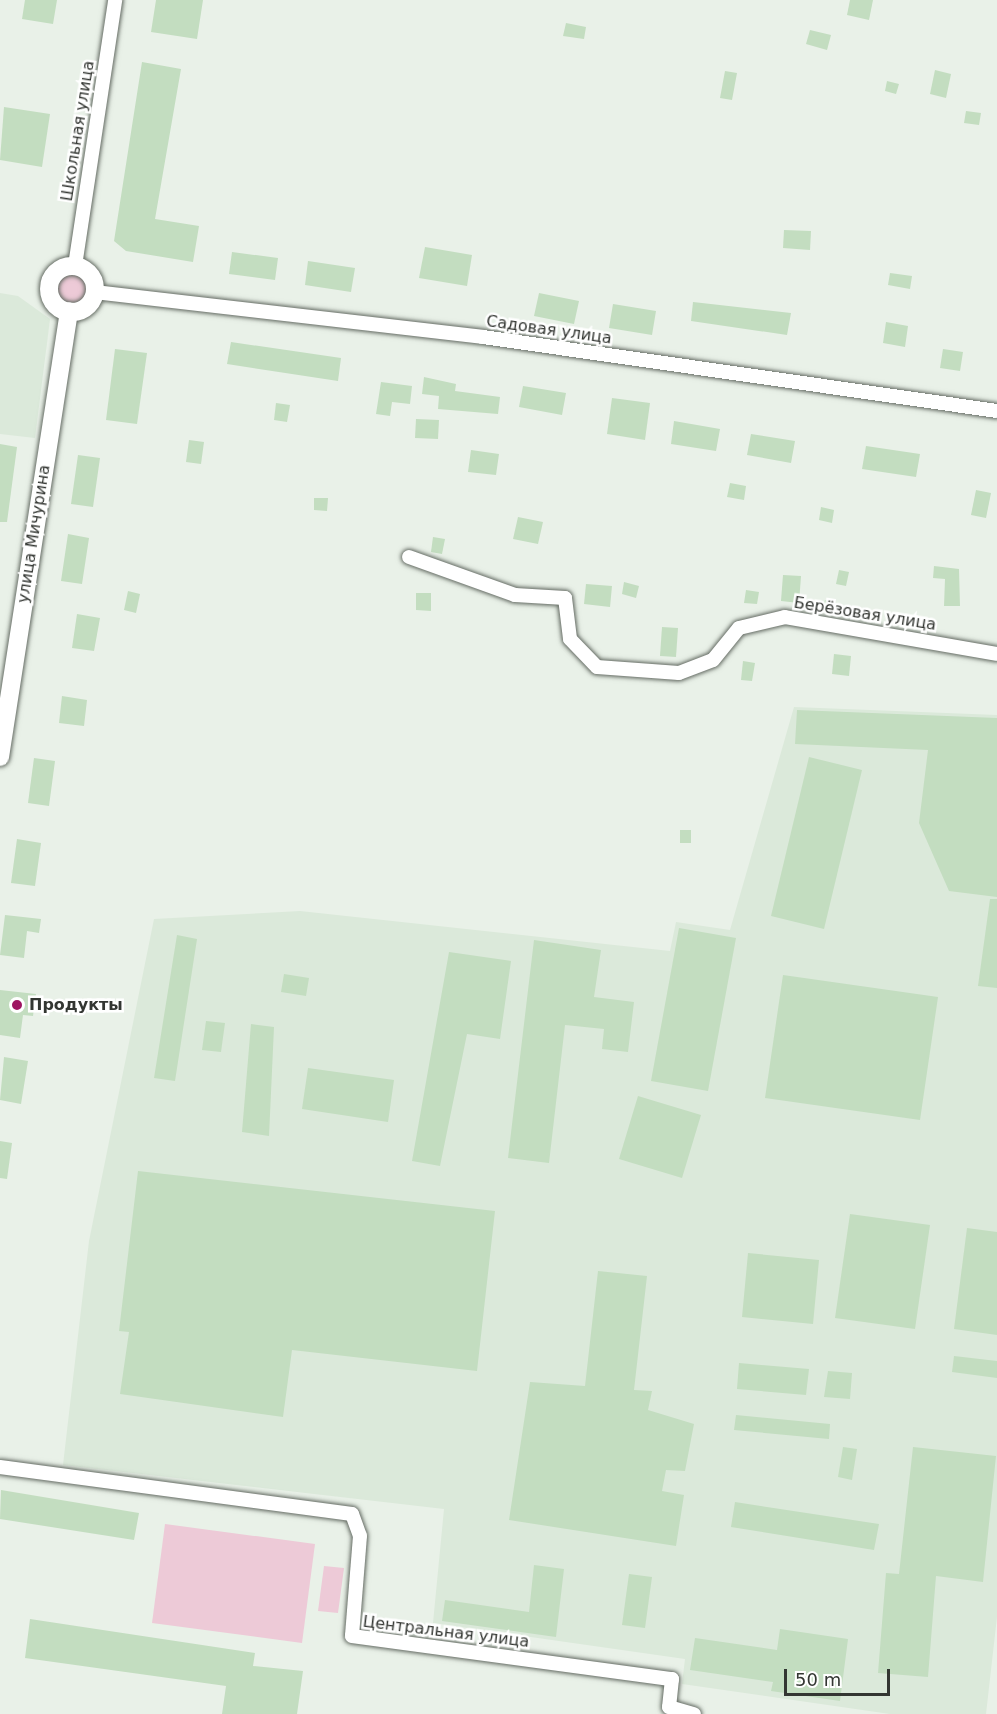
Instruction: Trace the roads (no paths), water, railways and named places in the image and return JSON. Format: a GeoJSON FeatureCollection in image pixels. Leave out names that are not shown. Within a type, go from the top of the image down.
{"type":"FeatureCollection","features":[{"type":"Feature","properties":{"kind":"street","name":"Школьная улица"},"geometry":{"type":"LineString","coordinates":[[75,266],[115,0]]}},
{"type":"Feature","properties":{"kind":"street"},"geometry":{"type":"LineString","coordinates":[[75,266],[90,275],[95,292],[86,307],[69,311],[54,303],[49,286],[58,271],[75,266]]}},
{"type":"Feature","properties":{"kind":"street","name":"Садовая улица"},"geometry":{"type":"LineString","coordinates":[[95,292],[483,337],[997,411]]}},
{"type":"Feature","properties":{"kind":"street","name":"улица Мичурина"},"geometry":{"type":"LineString","coordinates":[[0,757],[69,311]]}},
{"type":"Feature","properties":{"kind":"street","name":"Берёзовая улица"},"geometry":{"type":"LineString","coordinates":[[409,557],[515,595],[565,598],[570,639],[597,668],[680,673],[713,660],[739,628],[785,617],[997,654]]}},
{"type":"Feature","properties":{"kind":"street","name":"Центральная улица"},"geometry":{"type":"LineString","coordinates":[[0,1467],[352,1514],[360,1536],[352,1636],[672,1679],[669,1707],[694,1714]]}},
{"type":"Feature","properties":{"kind":"place","name":"Продукты"},"geometry":{"type":"Point","coordinates":[17,1005]}}]}
